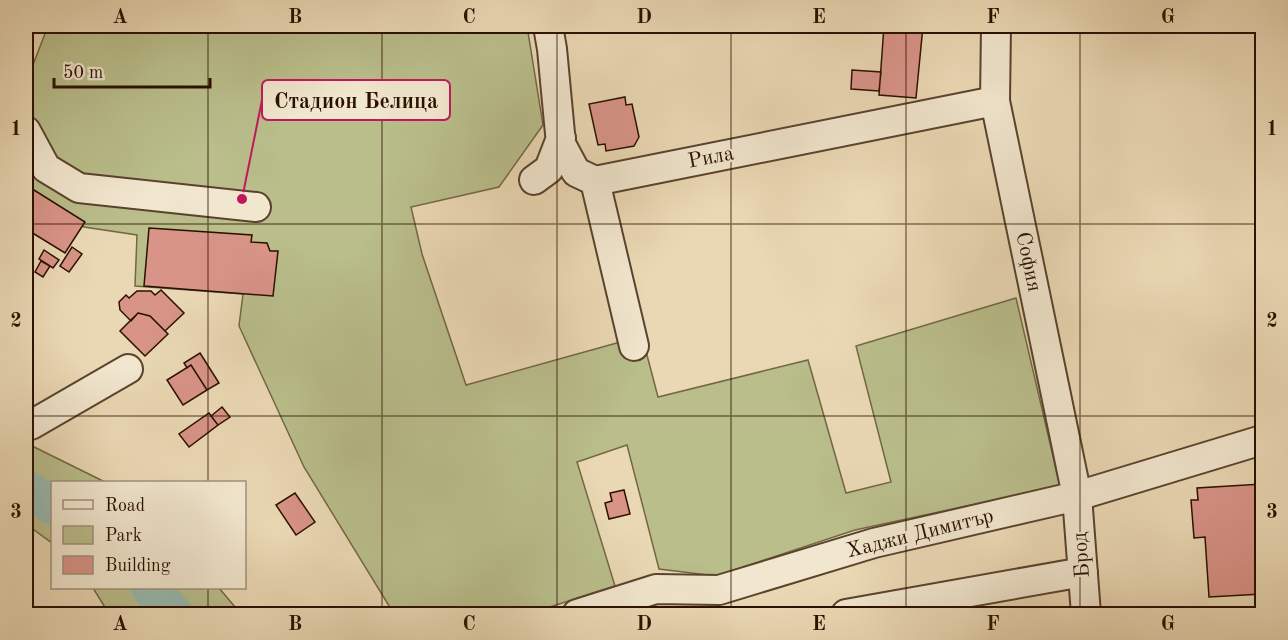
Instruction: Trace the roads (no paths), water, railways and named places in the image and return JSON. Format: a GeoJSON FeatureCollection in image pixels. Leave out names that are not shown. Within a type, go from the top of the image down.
{"type":"FeatureCollection","features":[{"type":"Feature","properties":{"kind":"street"},"geometry":{"type":"LineString","coordinates":[[548,26],[561,144],[576,172],[595,181],[634,346]]}},
{"type":"Feature","properties":{"kind":"street","name":"София"},"geometry":{"type":"LineString","coordinates":[[996,26],[995,101],[1077,496]]}},
{"type":"Feature","properties":{"kind":"street","name":"Рила"},"geometry":{"type":"LineString","coordinates":[[595,181],[995,101]]}},
{"type":"Feature","properties":{"kind":"street"},"geometry":{"type":"LineString","coordinates":[[26,131],[46,168],[79,188],[256,207]]}},
{"type":"Feature","properties":{"kind":"street"},"geometry":{"type":"LineString","coordinates":[[534,180],[549,169],[561,138]]}},
{"type":"Feature","properties":{"kind":"street"},"geometry":{"type":"LineString","coordinates":[[26,424],[31,425],[128,369]]}},
{"type":"Feature","properties":{"kind":"street","name":"Хаджи Димитър"},"geometry":{"type":"LineString","coordinates":[[577,615],[656,590],[719,590],[874,543],[1077,496],[1263,440]]}},
{"type":"Feature","properties":{"kind":"street","name":"Брод"},"geometry":{"type":"LineString","coordinates":[[1077,496],[1086,615]]}},
{"type":"Feature","properties":{"kind":"street"},"geometry":{"type":"LineString","coordinates":[[846,615],[1083,572]]}},
{"type":"Feature","properties":{"kind":"waterway"},"geometry":{"type":"LineString","coordinates":[[26,488],[51,505]]}},
{"type":"Feature","properties":{"kind":"waterway"},"geometry":{"type":"LineString","coordinates":[[151,589],[174,614]]}},
{"type":"Feature","properties":{"kind":"place","name":"Стадион Белица"},"geometry":{"type":"Point","coordinates":[242,199]}}]}
